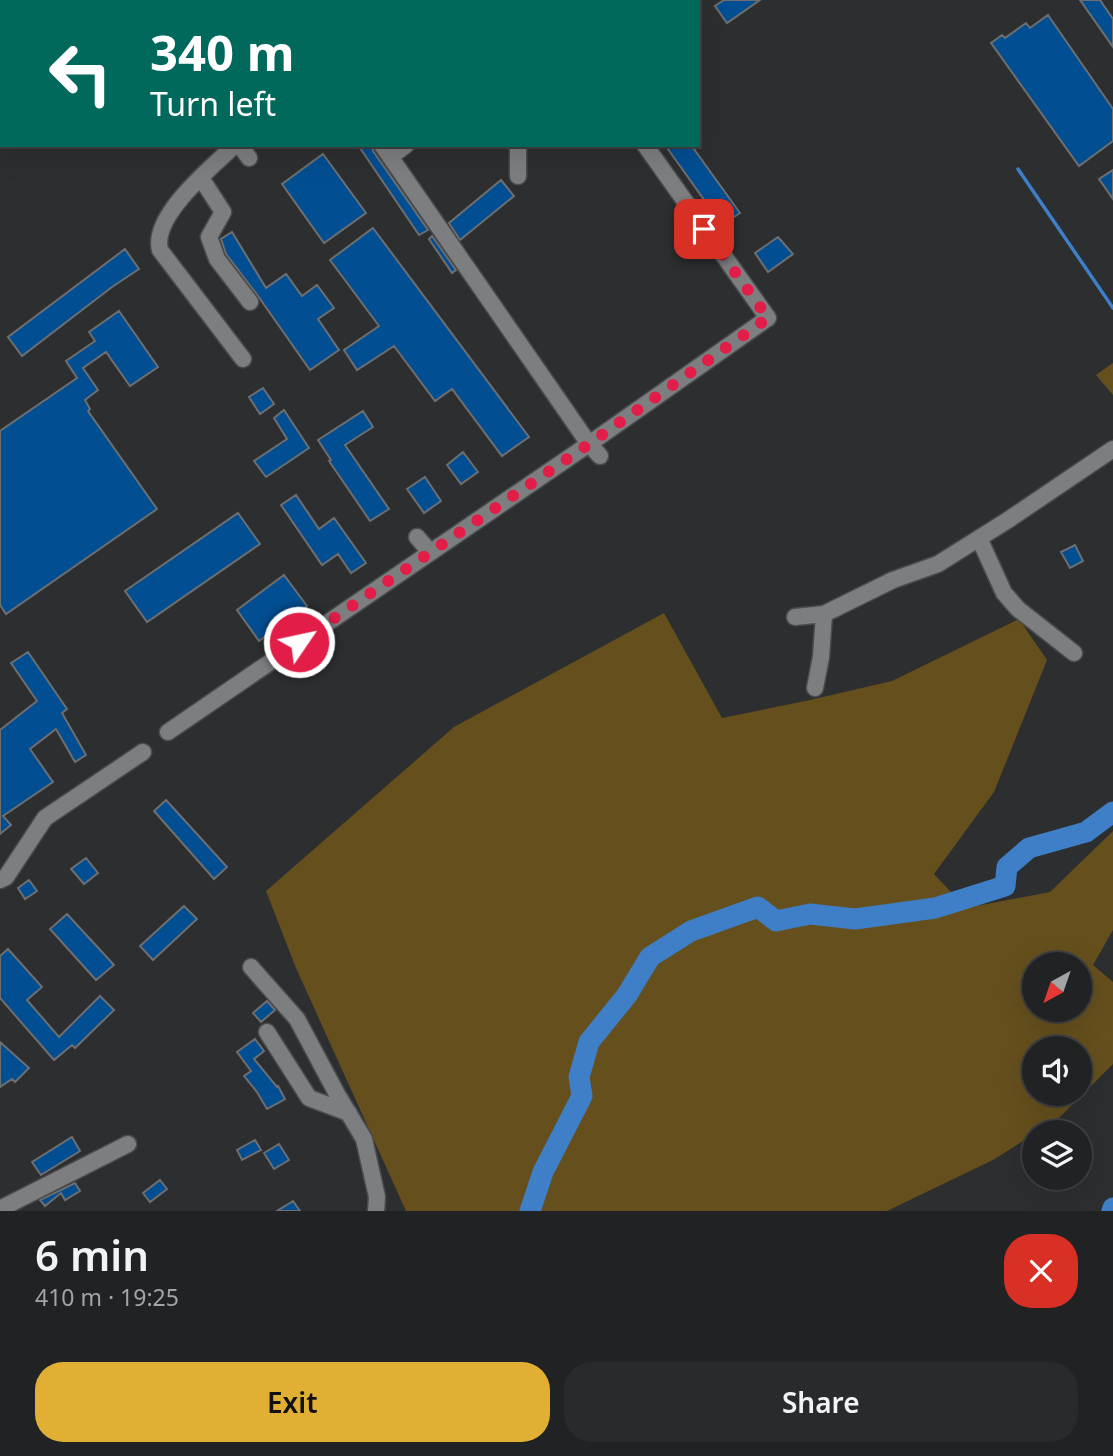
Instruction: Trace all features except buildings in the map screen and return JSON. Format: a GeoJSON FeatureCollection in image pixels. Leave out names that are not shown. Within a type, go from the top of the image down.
{"type":"FeatureCollection","features":[{"type":"Feature","properties":{"kind":"street"},"geometry":{"type":"LineString","coordinates":[[518,147],[518,176]]}},
{"type":"Feature","properties":{"kind":"street"},"geometry":{"type":"LineString","coordinates":[[168,732],[768,318],[646,147]]}},
{"type":"Feature","properties":{"kind":"street"},"geometry":{"type":"LineString","coordinates":[[241,150],[187,191],[172,209],[158,241],[160,250],[243,359]]}},
{"type":"Feature","properties":{"kind":"street"},"geometry":{"type":"LineString","coordinates":[[386,151],[589,444],[600,456]]}},
{"type":"Feature","properties":{"kind":"street"},"geometry":{"type":"LineString","coordinates":[[201,178],[223,212],[209,237],[217,259],[250,302]]}},
{"type":"Feature","properties":{"kind":"street"},"geometry":{"type":"LineString","coordinates":[[795,617],[824,614],[893,580],[938,564],[1113,449]]}},
{"type":"Feature","properties":{"kind":"street"},"geometry":{"type":"LineString","coordinates":[[417,537],[430,552]]}},
{"type":"Feature","properties":{"kind":"street"},"geometry":{"type":"LineString","coordinates":[[979,538],[1004,593],[1018,610],[1074,653]]}},
{"type":"Feature","properties":{"kind":"street"},"geometry":{"type":"LineString","coordinates":[[815,688],[821,657],[824,614]]}},
{"type":"Feature","properties":{"kind":"street"},"geometry":{"type":"LineString","coordinates":[[0,880],[6,877],[45,818],[143,752]]}},
{"type":"Feature","properties":{"kind":"street"},"geometry":{"type":"LineString","coordinates":[[251,967],[297,1019],[364,1139],[377,1197],[376,1211]]}},
{"type":"Feature","properties":{"kind":"street"},"geometry":{"type":"LineString","coordinates":[[267,1032],[309,1098],[349,1113]]}},
{"type":"Feature","properties":{"kind":"street"},"geometry":{"type":"LineString","coordinates":[[0,1209],[128,1144]]}},
{"type":"Feature","properties":{"kind":"shaded area"},"geometry":{"type":"Polygon","coordinates":[[[1113,363],[1113,395],[1096,375],[1113,363]]]}},
{"type":"Feature","properties":{"kind":"shaded area"},"geometry":{"type":"Polygon","coordinates":[[[664,613],[722,718],[892,681],[1019,619],[1047,660],[994,792],[934,874],[966,908],[1050,892],[1113,831],[1113,930],[1093,965],[1113,982],[1113,1064],[1092,1085],[1092,1036],[1022,1036],[1022,1106],[1071,1106],[1055,1120],[1022,1120],[1022,1142],[993,1160],[887,1211],[406,1211],[296,968],[266,891],[454,727],[664,613]]]}},
{"type":"Feature","properties":{"kind":"waterway"},"geometry":{"type":"LineString","coordinates":[[1018,169],[1113,308]]}},
{"type":"Feature","properties":{"kind":"waterway"},"geometry":{"type":"LineString","coordinates":[[530,1211],[543,1172],[582,1096],[579,1077],[589,1042],[627,995],[650,957],[691,931],[758,907],[776,921],[810,914],[855,919],[935,908],[1005,886],[1007,867],[1029,848],[1086,832],[1113,812]]}},
{"type":"Feature","properties":{"kind":"route"},"geometry":{"type":"LineString","coordinates":[[299,642],[768,318],[704,229]]}}]}
